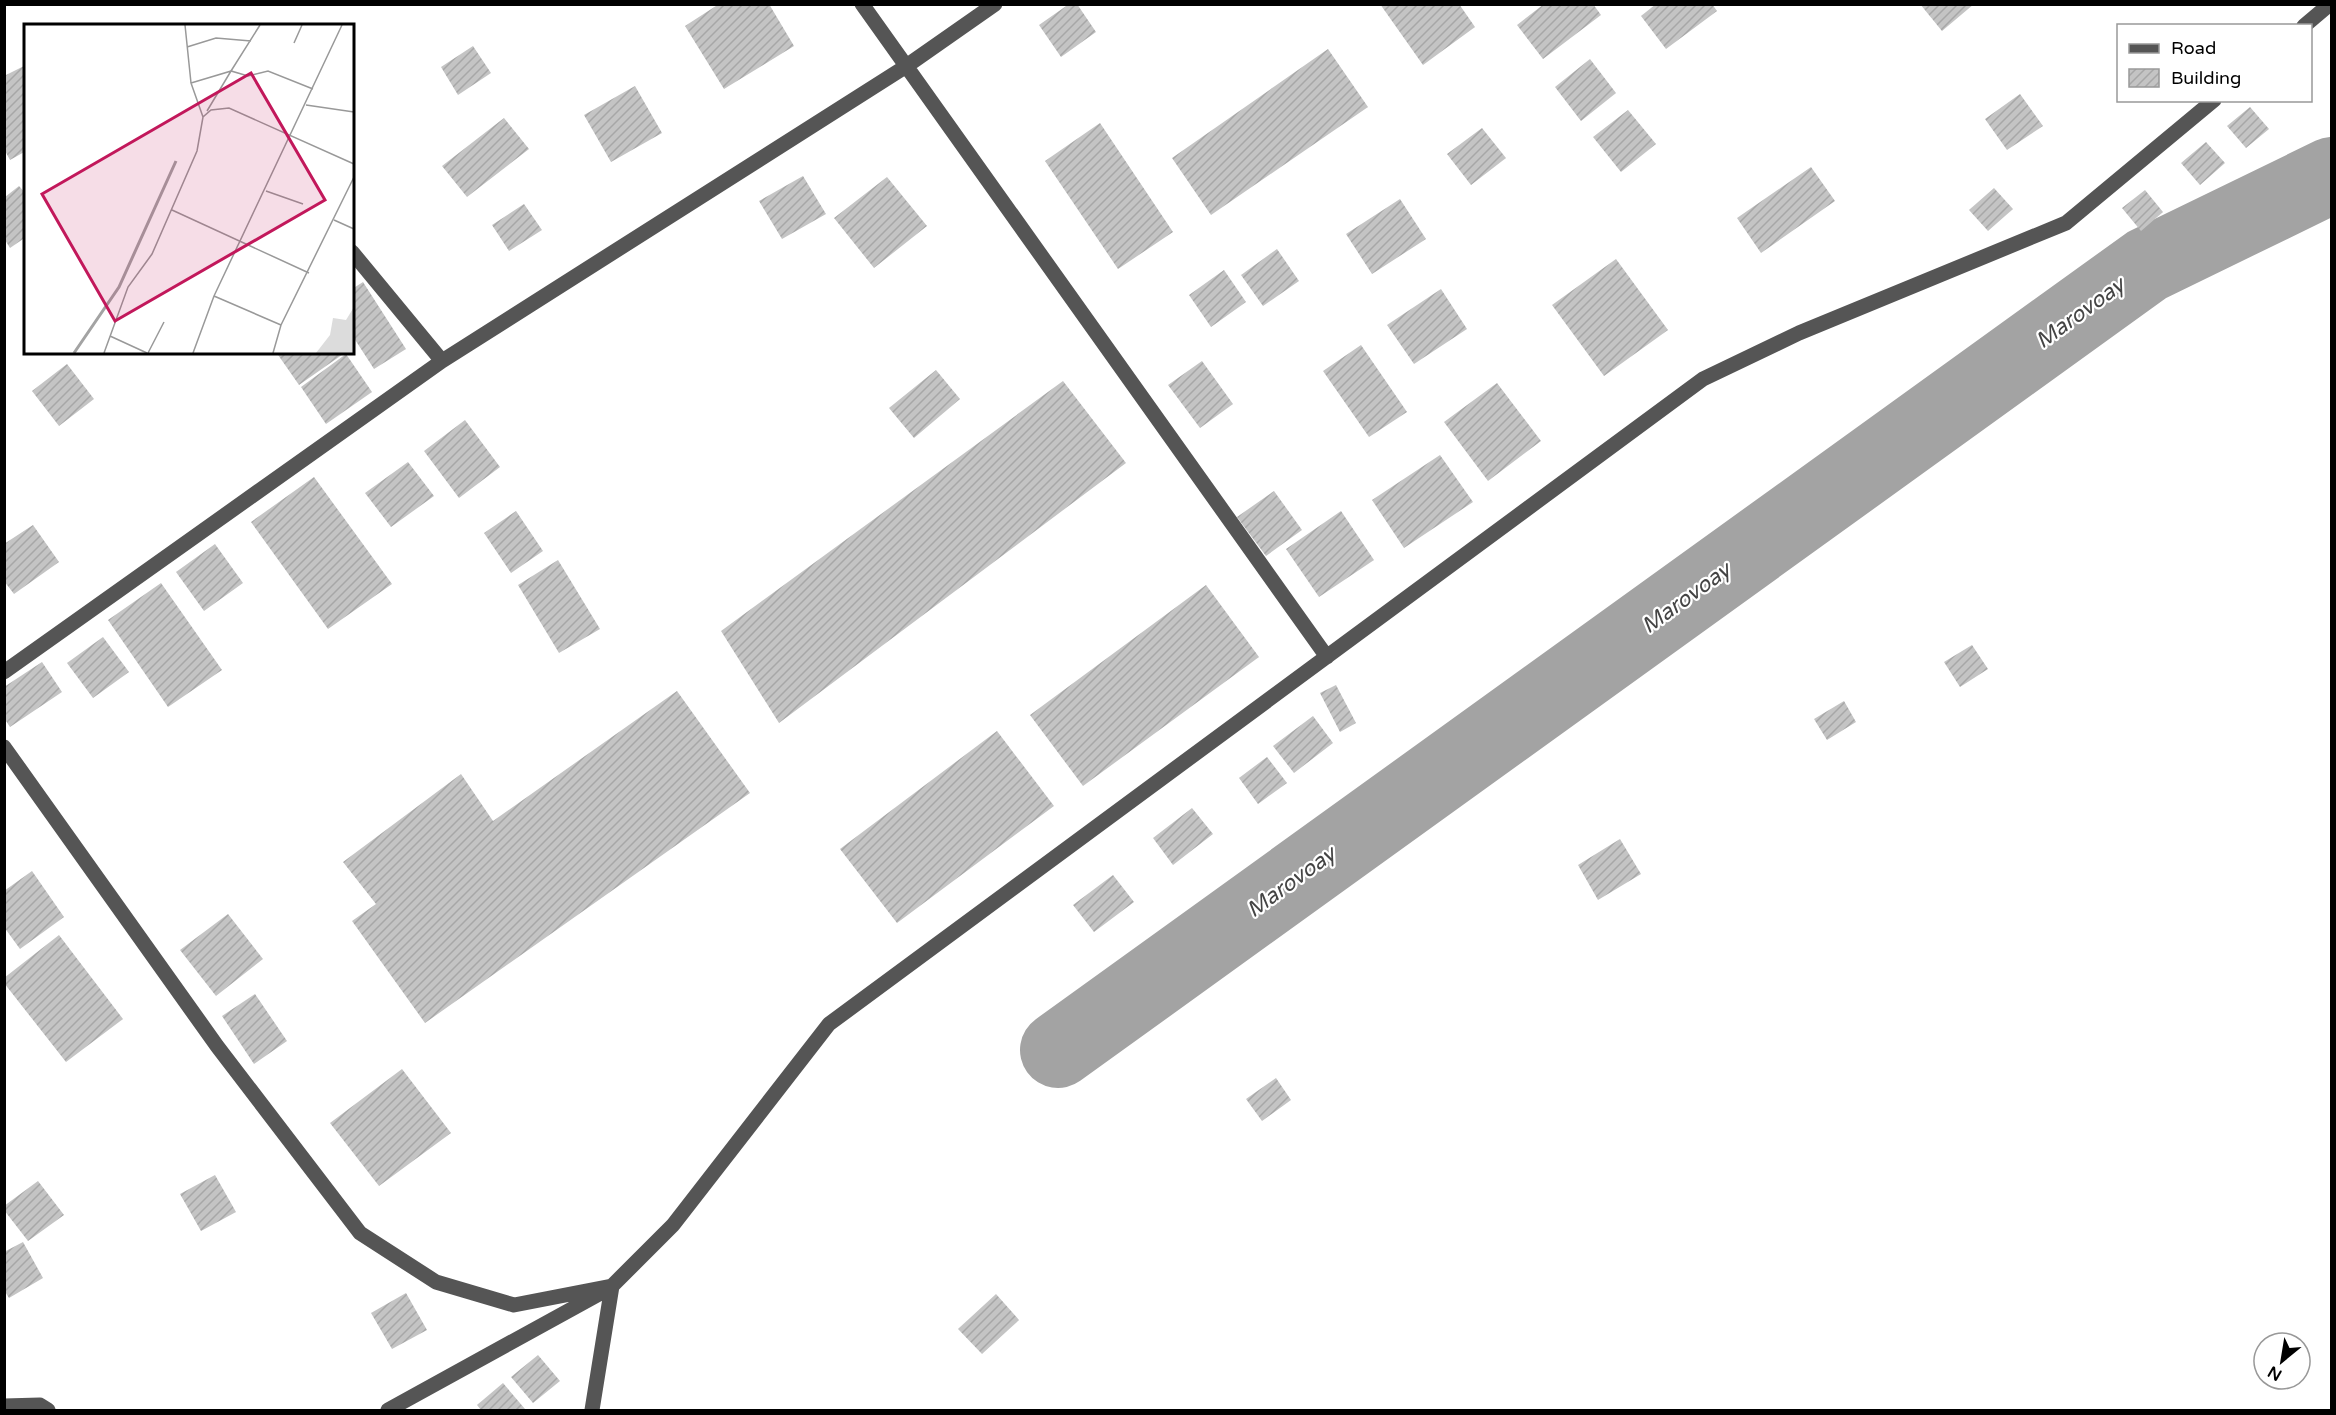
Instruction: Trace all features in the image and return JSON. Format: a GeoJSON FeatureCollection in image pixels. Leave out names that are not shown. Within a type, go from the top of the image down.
{"type":"FeatureCollection","features":[{"type":"Feature","properties":{"kind":"street"},"geometry":{"type":"LineString","coordinates":[[862,4],[1327,657]]}},
{"type":"Feature","properties":{"kind":"street"},"geometry":{"type":"LineString","coordinates":[[4,672],[442,361],[905,67],[995,4]]}},
{"type":"Feature","properties":{"kind":"street"},"geometry":{"type":"LineString","coordinates":[[2306,24],[2330,4]]}},
{"type":"Feature","properties":{"kind":"street"},"geometry":{"type":"LineString","coordinates":[[388,1410],[612,1286],[673,1225],[829,1024],[1702,379],[1799,333],[2066,223],[2212,102]]}},
{"type":"Feature","properties":{"kind":"street"},"geometry":{"type":"LineString","coordinates":[[354,254],[442,361]]}},
{"type":"Feature","properties":{"kind":"street"},"geometry":{"type":"LineString","coordinates":[[4,747],[217,1046],[360,1233],[436,1282],[514,1305],[612,1286]]}},
{"type":"Feature","properties":{"kind":"street"},"geometry":{"type":"LineString","coordinates":[[592,1410],[612,1286]]}},
{"type":"Feature","properties":{"kind":"street"},"geometry":{"type":"LineString","coordinates":[[4,1406],[40,1405],[48,1410]]}},
{"type":"Feature","properties":{"kind":"building"},"geometry":{"type":"Polygon","coordinates":[[[719,4],[769,4],[794,46],[724,89],[685,26],[719,4]]]}},
{"type":"Feature","properties":{"kind":"building"},"geometry":{"type":"Polygon","coordinates":[[[1069,4],[1077,4],[1096,32],[1061,57],[1039,25],[1069,4]]]}},
{"type":"Feature","properties":{"kind":"building"},"geometry":{"type":"Polygon","coordinates":[[[1380,4],[1459,4],[1475,27],[1423,65],[1380,4]]]}},
{"type":"Feature","properties":{"kind":"building"},"geometry":{"type":"Polygon","coordinates":[[[1544,4],[1593,4],[1601,15],[1543,59],[1517,25],[1544,4]]]}},
{"type":"Feature","properties":{"kind":"building"},"geometry":{"type":"Polygon","coordinates":[[[1656,4],[1712,4],[1717,11],[1666,49],[1641,16],[1656,4]]]}},
{"type":"Feature","properties":{"kind":"building"},"geometry":{"type":"Polygon","coordinates":[[[1920,4],[1974,4],[1942,31],[1920,4]]]}},
{"type":"Feature","properties":{"kind":"building"},"geometry":{"type":"Polygon","coordinates":[[[473,46],[491,73],[458,95],[441,67],[473,46]]]}},
{"type":"Feature","properties":{"kind":"building"},"geometry":{"type":"Polygon","coordinates":[[[1328,49],[1368,107],[1211,215],[1172,158],[1328,49]]]}},
{"type":"Feature","properties":{"kind":"building"},"geometry":{"type":"Polygon","coordinates":[[[1590,59],[1616,93],[1581,121],[1555,87],[1590,59]]]}},
{"type":"Feature","properties":{"kind":"building"},"geometry":{"type":"Polygon","coordinates":[[[24,66],[24,152],[10,160],[4,149],[4,76],[24,66]]]}},
{"type":"Feature","properties":{"kind":"building"},"geometry":{"type":"Polygon","coordinates":[[[635,86],[662,133],[611,162],[584,115],[635,86]]]}},
{"type":"Feature","properties":{"kind":"building"},"geometry":{"type":"Polygon","coordinates":[[[2020,94],[2043,126],[2007,150],[1985,119],[2020,94]]]}},
{"type":"Feature","properties":{"kind":"building"},"geometry":{"type":"Polygon","coordinates":[[[2250,107],[2269,129],[2246,148],[2227,126],[2250,107]]]}},
{"type":"Feature","properties":{"kind":"building"},"geometry":{"type":"Polygon","coordinates":[[[1628,110],[1656,144],[1621,172],[1593,137],[1628,110]]]}},
{"type":"Feature","properties":{"kind":"building"},"geometry":{"type":"Polygon","coordinates":[[[504,118],[529,149],[467,197],[442,166],[504,118]]]}},
{"type":"Feature","properties":{"kind":"building"},"geometry":{"type":"Polygon","coordinates":[[[1100,123],[1173,232],[1118,269],[1045,161],[1100,123]]]}},
{"type":"Feature","properties":{"kind":"building"},"geometry":{"type":"Polygon","coordinates":[[[1482,128],[1506,158],[1471,185],[1447,154],[1482,128]]]}},
{"type":"Feature","properties":{"kind":"building"},"geometry":{"type":"Polygon","coordinates":[[[2206,142],[2225,163],[2200,185],[2181,163],[2206,142]]]}},
{"type":"Feature","properties":{"kind":"building"},"geometry":{"type":"Polygon","coordinates":[[[1811,167],[1835,201],[1761,253],[1737,218],[1811,167]]]}},
{"type":"Feature","properties":{"kind":"building"},"geometry":{"type":"Polygon","coordinates":[[[803,176],[826,214],[782,239],[759,201],[803,176]]]}},
{"type":"Feature","properties":{"kind":"building"},"geometry":{"type":"Polygon","coordinates":[[[887,177],[927,226],[874,268],[834,218],[887,177]]]}},
{"type":"Feature","properties":{"kind":"building"},"geometry":{"type":"Polygon","coordinates":[[[19,186],[24,192],[24,238],[10,248],[5,240],[5,197],[19,186]]]}},
{"type":"Feature","properties":{"kind":"building"},"geometry":{"type":"Polygon","coordinates":[[[1994,188],[2013,209],[1988,231],[1969,210],[1994,188]]]}},
{"type":"Feature","properties":{"kind":"building"},"geometry":{"type":"Polygon","coordinates":[[[2145,190],[2163,212],[2141,231],[2122,208],[2145,190]]]}},
{"type":"Feature","properties":{"kind":"building"},"geometry":{"type":"Polygon","coordinates":[[[1400,199],[1426,239],[1372,274],[1346,234],[1400,199]]]}},
{"type":"Feature","properties":{"kind":"building"},"geometry":{"type":"Polygon","coordinates":[[[524,204],[542,230],[509,251],[492,225],[524,204]]]}},
{"type":"Feature","properties":{"kind":"building"},"geometry":{"type":"Polygon","coordinates":[[[1277,249],[1299,281],[1263,306],[1241,275],[1277,249]]]}},
{"type":"Feature","properties":{"kind":"building"},"geometry":{"type":"Polygon","coordinates":[[[1616,259],[1668,330],[1604,376],[1552,305],[1616,259]]]}},
{"type":"Feature","properties":{"kind":"building"},"geometry":{"type":"Polygon","coordinates":[[[1224,270],[1246,302],[1211,327],[1189,295],[1224,270]]]}},
{"type":"Feature","properties":{"kind":"building"},"geometry":{"type":"Polygon","coordinates":[[[363,282],[406,349],[374,369],[354,338],[354,288],[363,282]]]}},
{"type":"Feature","properties":{"kind":"building"},"geometry":{"type":"Polygon","coordinates":[[[1441,289],[1467,329],[1414,364],[1387,325],[1441,289]]]}},
{"type":"Feature","properties":{"kind":"building"},"geometry":{"type":"Polygon","coordinates":[[[1361,345],[1407,412],[1369,437],[1323,371],[1361,345]]]}},
{"type":"Feature","properties":{"kind":"building"},"geometry":{"type":"Polygon","coordinates":[[[277,354],[343,354],[299,385],[277,354]]]}},
{"type":"Feature","properties":{"kind":"building"},"geometry":{"type":"Polygon","coordinates":[[[346,354],[372,392],[326,424],[301,387],[346,354]]]}},
{"type":"Feature","properties":{"kind":"building"},"geometry":{"type":"Polygon","coordinates":[[[1202,361],[1233,404],[1200,428],[1168,385],[1202,361]]]}},
{"type":"Feature","properties":{"kind":"building"},"geometry":{"type":"Polygon","coordinates":[[[67,364],[94,399],[59,426],[32,391],[67,364]]]}},
{"type":"Feature","properties":{"kind":"building"},"geometry":{"type":"Polygon","coordinates":[[[936,370],[960,399],[914,438],[889,408],[936,370]]]}},
{"type":"Feature","properties":{"kind":"building"},"geometry":{"type":"Polygon","coordinates":[[[1063,381],[1126,463],[779,723],[721,631],[1063,381]]]}},
{"type":"Feature","properties":{"kind":"building"},"geometry":{"type":"Polygon","coordinates":[[[1497,383],[1541,441],[1488,481],[1444,422],[1497,383]]]}},
{"type":"Feature","properties":{"kind":"building"},"geometry":{"type":"Polygon","coordinates":[[[465,420],[500,467],[459,498],[424,451],[465,420]]]}},
{"type":"Feature","properties":{"kind":"building"},"geometry":{"type":"Polygon","coordinates":[[[1440,455],[1473,502],[1404,548],[1372,500],[1440,455]]]}},
{"type":"Feature","properties":{"kind":"building"},"geometry":{"type":"Polygon","coordinates":[[[408,462],[434,496],[391,527],[365,493],[408,462]]]}},
{"type":"Feature","properties":{"kind":"building"},"geometry":{"type":"Polygon","coordinates":[[[314,477],[392,584],[328,629],[251,522],[314,477]]]}},
{"type":"Feature","properties":{"kind":"building"},"geometry":{"type":"Polygon","coordinates":[[[1274,491],[1302,530],[1266,556],[1237,517],[1274,491]]]}},
{"type":"Feature","properties":{"kind":"building"},"geometry":{"type":"Polygon","coordinates":[[[516,511],[543,551],[511,573],[484,533],[516,511]]]}},
{"type":"Feature","properties":{"kind":"building"},"geometry":{"type":"Polygon","coordinates":[[[1341,511],[1374,560],[1319,597],[1286,549],[1341,511]]]}},
{"type":"Feature","properties":{"kind":"building"},"geometry":{"type":"Polygon","coordinates":[[[33,525],[59,562],[14,594],[4,581],[4,544],[33,525]]]}},
{"type":"Feature","properties":{"kind":"building"},"geometry":{"type":"Polygon","coordinates":[[[215,544],[243,583],[204,611],[176,572],[215,544]]]}},
{"type":"Feature","properties":{"kind":"building"},"geometry":{"type":"Polygon","coordinates":[[[558,560],[600,629],[559,653],[518,585],[558,560]]]}},
{"type":"Feature","properties":{"kind":"building"},"geometry":{"type":"Polygon","coordinates":[[[161,583],[222,670],[168,707],[108,620],[161,583]]]}},
{"type":"Feature","properties":{"kind":"building"},"geometry":{"type":"Polygon","coordinates":[[[1206,585],[1259,657],[1083,786],[1030,715],[1206,585]]]}},
{"type":"Feature","properties":{"kind":"building"},"geometry":{"type":"Polygon","coordinates":[[[103,637],[129,672],[93,698],[67,663],[103,637]]]}},
{"type":"Feature","properties":{"kind":"building"},"geometry":{"type":"Polygon","coordinates":[[[1972,645],[1988,669],[1960,687],[1944,662],[1972,645]]]}},
{"type":"Feature","properties":{"kind":"building"},"geometry":{"type":"Polygon","coordinates":[[[42,662],[62,692],[10,727],[4,718],[4,687],[42,662]]]}},
{"type":"Feature","properties":{"kind":"building"},"geometry":{"type":"Polygon","coordinates":[[[1336,685],[1356,723],[1340,732],[1320,693],[1336,685]]]}},
{"type":"Feature","properties":{"kind":"building"},"geometry":{"type":"Polygon","coordinates":[[[677,691],[750,793],[425,1023],[352,921],[376,904],[343,862],[461,774],[493,821],[677,691]]]}},
{"type":"Feature","properties":{"kind":"building"},"geometry":{"type":"Polygon","coordinates":[[[1844,701],[1856,722],[1827,740],[1814,719],[1844,701]]]}},
{"type":"Feature","properties":{"kind":"building"},"geometry":{"type":"Polygon","coordinates":[[[1313,716],[1333,743],[1294,773],[1273,746],[1313,716]]]}},
{"type":"Feature","properties":{"kind":"building"},"geometry":{"type":"Polygon","coordinates":[[[997,731],[1054,806],[897,923],[840,849],[997,731]]]}},
{"type":"Feature","properties":{"kind":"building"},"geometry":{"type":"Polygon","coordinates":[[[1267,757],[1287,783],[1258,804],[1239,778],[1267,757]]]}},
{"type":"Feature","properties":{"kind":"building"},"geometry":{"type":"Polygon","coordinates":[[[1192,808],[1213,834],[1173,865],[1153,838],[1192,808]]]}},
{"type":"Feature","properties":{"kind":"building"},"geometry":{"type":"Polygon","coordinates":[[[1620,839],[1641,874],[1598,900],[1578,865],[1620,839]]]}},
{"type":"Feature","properties":{"kind":"building"},"geometry":{"type":"Polygon","coordinates":[[[32,871],[64,917],[20,949],[4,927],[4,891],[32,871]]]}},
{"type":"Feature","properties":{"kind":"building"},"geometry":{"type":"Polygon","coordinates":[[[1113,875],[1134,902],[1094,932],[1073,905],[1113,875]]]}},
{"type":"Feature","properties":{"kind":"building"},"geometry":{"type":"Polygon","coordinates":[[[228,914],[263,959],[216,996],[180,950],[228,914]]]}},
{"type":"Feature","properties":{"kind":"building"},"geometry":{"type":"Polygon","coordinates":[[[59,935],[123,1019],[66,1062],[4,983],[4,978],[59,935]]]}},
{"type":"Feature","properties":{"kind":"building"},"geometry":{"type":"Polygon","coordinates":[[[255,994],[287,1041],[254,1064],[222,1016],[255,994]]]}},
{"type":"Feature","properties":{"kind":"building"},"geometry":{"type":"Polygon","coordinates":[[[402,1069],[451,1133],[379,1186],[330,1123],[402,1069]]]}},
{"type":"Feature","properties":{"kind":"building"},"geometry":{"type":"Polygon","coordinates":[[[1276,1078],[1291,1100],[1262,1121],[1246,1099],[1276,1078]]]}},
{"type":"Feature","properties":{"kind":"building"},"geometry":{"type":"Polygon","coordinates":[[[215,1175],[236,1212],[201,1231],[180,1194],[215,1175]]]}},
{"type":"Feature","properties":{"kind":"building"},"geometry":{"type":"Polygon","coordinates":[[[38,1181],[64,1215],[28,1241],[4,1210],[4,1206],[38,1181]]]}},
{"type":"Feature","properties":{"kind":"building"},"geometry":{"type":"Polygon","coordinates":[[[23,1242],[43,1278],[9,1298],[4,1290],[4,1252],[23,1242]]]}},
{"type":"Feature","properties":{"kind":"building"},"geometry":{"type":"Polygon","coordinates":[[[406,1293],[427,1330],[392,1349],[371,1313],[406,1293]]]}},
{"type":"Feature","properties":{"kind":"building"},"geometry":{"type":"Polygon","coordinates":[[[996,1294],[1019,1320],[982,1354],[958,1329],[996,1294]]]}},
{"type":"Feature","properties":{"kind":"building"},"geometry":{"type":"Polygon","coordinates":[[[538,1355],[560,1381],[533,1403],[511,1377],[538,1355]]]}},
{"type":"Feature","properties":{"kind":"building"},"geometry":{"type":"Polygon","coordinates":[[[503,1383],[525,1409],[481,1410],[477,1405],[503,1383]]]}},
{"type":"Feature","properties":{"kind":"waterway","name":"Marovoay"},"geometry":{"type":"LineString","coordinates":[[1058,1050],[2147,265],[2332,175]]}}]}
